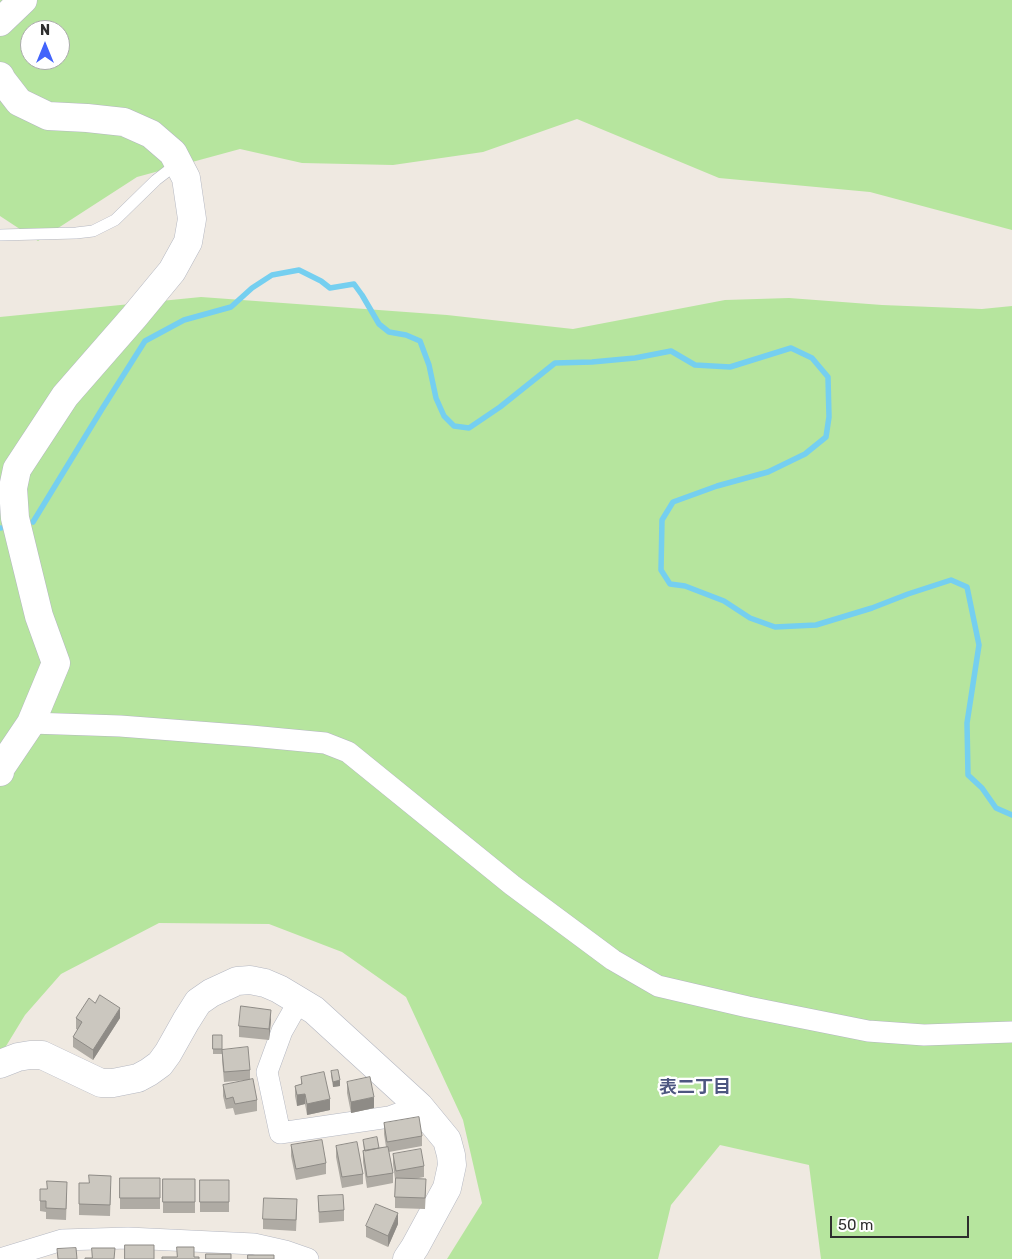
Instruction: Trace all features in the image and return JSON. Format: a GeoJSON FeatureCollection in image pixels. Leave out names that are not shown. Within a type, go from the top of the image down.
{"type":"FeatureCollection","features":[{"type":"Feature","properties":{"kind":"street"},"geometry":{"type":"LineString","coordinates":[[0,22],[23,0]]}},
{"type":"Feature","properties":{"kind":"street"},"geometry":{"type":"LineString","coordinates":[[0,76],[20,102],[48,116],[124,122],[152,134],[173,153],[186,178],[192,219],[188,242],[172,271],[134,318],[65,396],[17,468],[13,488],[15,518],[39,616],[56,663],[31,723],[0,769],[0,772]]}},
{"type":"Feature","properties":{"kind":"street"},"geometry":{"type":"LineString","coordinates":[[31,723],[120,726],[325,743],[348,752],[512,885],[613,960],[658,986],[748,1007],[868,1031],[924,1035],[1012,1032]]}},
{"type":"Feature","properties":{"kind":"street"},"geometry":{"type":"LineString","coordinates":[[0,1064],[30,1054],[42,1056],[101,1083],[113,1083],[138,1078],[160,1064],[198,1002],[211,993],[237,981],[250,980],[266,983],[280,989],[314,1010],[419,1106],[447,1140],[452,1165],[447,1188],[407,1259]]}},
{"type":"Feature","properties":{"kind":"street"},"geometry":{"type":"LineString","coordinates":[[299,1001],[282,1031],[267,1072],[280,1133],[389,1117],[419,1106]]}},
{"type":"Feature","properties":{"kind":"street"},"geometry":{"type":"LineString","coordinates":[[0,1259],[62,1240],[128,1238],[254,1244],[285,1251],[308,1259]]}},
{"type":"Feature","properties":{"kind":"lane"},"geometry":{"type":"LineString","coordinates":[[0,235],[93,231],[115,220],[156,180],[178,163]]}},
{"type":"Feature","properties":{"kind":"green space"},"geometry":{"type":"Polygon","coordinates":[[[0,0],[1012,0],[1012,230],[870,192],[719,178],[577,119],[483,152],[393,165],[302,163],[240,149],[137,177],[38,241],[0,216],[0,0]]]}},
{"type":"Feature","properties":{"kind":"green space"},"geometry":{"type":"Polygon","coordinates":[[[201,297],[447,315],[573,329],[725,300],[789,298],[882,305],[982,309],[1012,306],[1012,1259],[821,1259],[809,1165],[720,1145],[671,1205],[658,1259],[447,1259],[482,1203],[463,1120],[406,997],[342,952],[269,924],[159,923],[61,974],[25,1015],[0,1056],[0,317],[201,297]]]}},
{"type":"Feature","properties":{"kind":"building"},"geometry":{"type":"Polygon","coordinates":[[[100,995],[120,1008],[93,1050],[73,1037],[82,1022],[76,1018],[89,998],[95,1003],[100,995]]]}},
{"type":"Feature","properties":{"kind":"building"},"geometry":{"type":"Polygon","coordinates":[[[241,1006],[271,1010],[269,1029],[239,1026],[241,1006]]]}},
{"type":"Feature","properties":{"kind":"building"},"geometry":{"type":"Polygon","coordinates":[[[213,1035],[222,1035],[222,1049],[213,1049],[213,1035]]]}},
{"type":"Feature","properties":{"kind":"building"},"geometry":{"type":"Polygon","coordinates":[[[248,1047],[250,1070],[224,1072],[222,1050],[248,1047]]]}},
{"type":"Feature","properties":{"kind":"building"},"geometry":{"type":"Polygon","coordinates":[[[338,1070],[340,1080],[333,1082],[331,1071],[338,1070]]]}},
{"type":"Feature","properties":{"kind":"building"},"geometry":{"type":"Polygon","coordinates":[[[324,1072],[330,1099],[307,1104],[305,1094],[297,1095],[295,1086],[302,1084],[301,1077],[324,1072]]]}},
{"type":"Feature","properties":{"kind":"building"},"geometry":{"type":"Polygon","coordinates":[[[370,1077],[374,1097],[351,1102],[347,1082],[370,1077]]]}},
{"type":"Feature","properties":{"kind":"building"},"geometry":{"type":"Polygon","coordinates":[[[253,1079],[257,1100],[235,1104],[233,1097],[226,1099],[223,1085],[253,1079]]]}},
{"type":"Feature","properties":{"kind":"building"},"geometry":{"type":"Polygon","coordinates":[[[419,1117],[422,1136],[387,1142],[384,1123],[419,1117]]]}},
{"type":"Feature","properties":{"kind":"building"},"geometry":{"type":"Polygon","coordinates":[[[377,1137],[379,1148],[365,1151],[363,1140],[377,1137]]]}},
{"type":"Feature","properties":{"kind":"building"},"geometry":{"type":"Polygon","coordinates":[[[322,1140],[326,1163],[296,1169],[291,1145],[322,1140]]]}},
{"type":"Feature","properties":{"kind":"building"},"geometry":{"type":"Polygon","coordinates":[[[357,1142],[363,1174],[342,1177],[336,1146],[357,1142]]]}},
{"type":"Feature","properties":{"kind":"building"},"geometry":{"type":"Polygon","coordinates":[[[388,1147],[393,1173],[367,1177],[363,1151],[388,1147]]]}},
{"type":"Feature","properties":{"kind":"building"},"geometry":{"type":"Polygon","coordinates":[[[421,1149],[424,1166],[396,1171],[393,1154],[421,1149]]]}},
{"type":"Feature","properties":{"kind":"building"},"geometry":{"type":"Polygon","coordinates":[[[89,1175],[111,1176],[110,1205],[79,1204],[79,1183],[89,1183],[89,1175]]]}},
{"type":"Feature","properties":{"kind":"building"},"geometry":{"type":"Polygon","coordinates":[[[120,1178],[160,1178],[160,1198],[120,1198],[120,1178]]]}},
{"type":"Feature","properties":{"kind":"building"},"geometry":{"type":"Polygon","coordinates":[[[396,1178],[426,1179],[425,1198],[395,1197],[396,1178]]]}},
{"type":"Feature","properties":{"kind":"building"},"geometry":{"type":"Polygon","coordinates":[[[163,1179],[195,1179],[195,1202],[163,1202],[163,1179]]]}},
{"type":"Feature","properties":{"kind":"building"},"geometry":{"type":"Polygon","coordinates":[[[200,1180],[229,1180],[229,1202],[200,1202],[200,1180]]]}},
{"type":"Feature","properties":{"kind":"building"},"geometry":{"type":"Polygon","coordinates":[[[47,1181],[67,1182],[66,1209],[46,1208],[46,1201],[40,1201],[40,1189],[47,1189],[47,1181]]]}},
{"type":"Feature","properties":{"kind":"building"},"geometry":{"type":"Polygon","coordinates":[[[343,1195],[344,1210],[319,1212],[318,1196],[343,1195]]]}},
{"type":"Feature","properties":{"kind":"building"},"geometry":{"type":"Polygon","coordinates":[[[264,1198],[297,1199],[296,1220],[263,1219],[264,1198]]]}},
{"type":"Feature","properties":{"kind":"building"},"geometry":{"type":"Polygon","coordinates":[[[376,1204],[398,1213],[388,1236],[366,1226],[376,1204]]]}},
{"type":"Feature","properties":{"kind":"building"},"geometry":{"type":"Polygon","coordinates":[[[125,1245],[154,1245],[154,1259],[125,1259],[125,1245]]]}},
{"type":"Feature","properties":{"kind":"building"},"geometry":{"type":"Polygon","coordinates":[[[177,1247],[194,1247],[194,1257],[199,1257],[199,1259],[162,1259],[162,1257],[177,1257],[177,1247]]]}},
{"type":"Feature","properties":{"kind":"building"},"geometry":{"type":"Polygon","coordinates":[[[76,1248],[77,1259],[58,1259],[57,1249],[76,1248]]]}},
{"type":"Feature","properties":{"kind":"building"},"geometry":{"type":"Polygon","coordinates":[[[92,1248],[115,1248],[114,1259],[85,1259],[92,1258],[92,1248]]]}},
{"type":"Feature","properties":{"kind":"building"},"geometry":{"type":"Polygon","coordinates":[[[206,1254],[231,1254],[231,1259],[206,1259],[206,1254]]]}},
{"type":"Feature","properties":{"kind":"building"},"geometry":{"type":"Polygon","coordinates":[[[248,1255],[274,1255],[274,1259],[248,1259],[248,1255]]]}},
{"type":"Feature","properties":{"kind":"waterway"},"geometry":{"type":"LineString","coordinates":[[33,522],[145,341],[184,320],[231,307],[252,288],[272,275],[299,270],[321,281],[330,288],[354,284],[379,324],[389,332],[406,335],[420,341],[429,365],[436,398],[444,416],[454,426],[469,428],[500,407],[555,363],[635,358],[671,351],[695,365],[730,367],[791,348],[812,358],[828,377],[829,417],[826,437],[805,454],[768,472],[717,486],[673,502],[662,520],[661,570],[670,584],[685,586],[724,601],[750,618],[775,627],[816,625],[872,608],[951,580],[967,587],[979,645],[967,723],[968,775],[982,788],[996,808],[1012,815]]}},
{"type":"Feature","properties":{"kind":"district","name":"表二丁目"},"geometry":{"type":"Point","coordinates":[695,1088]}}]}
